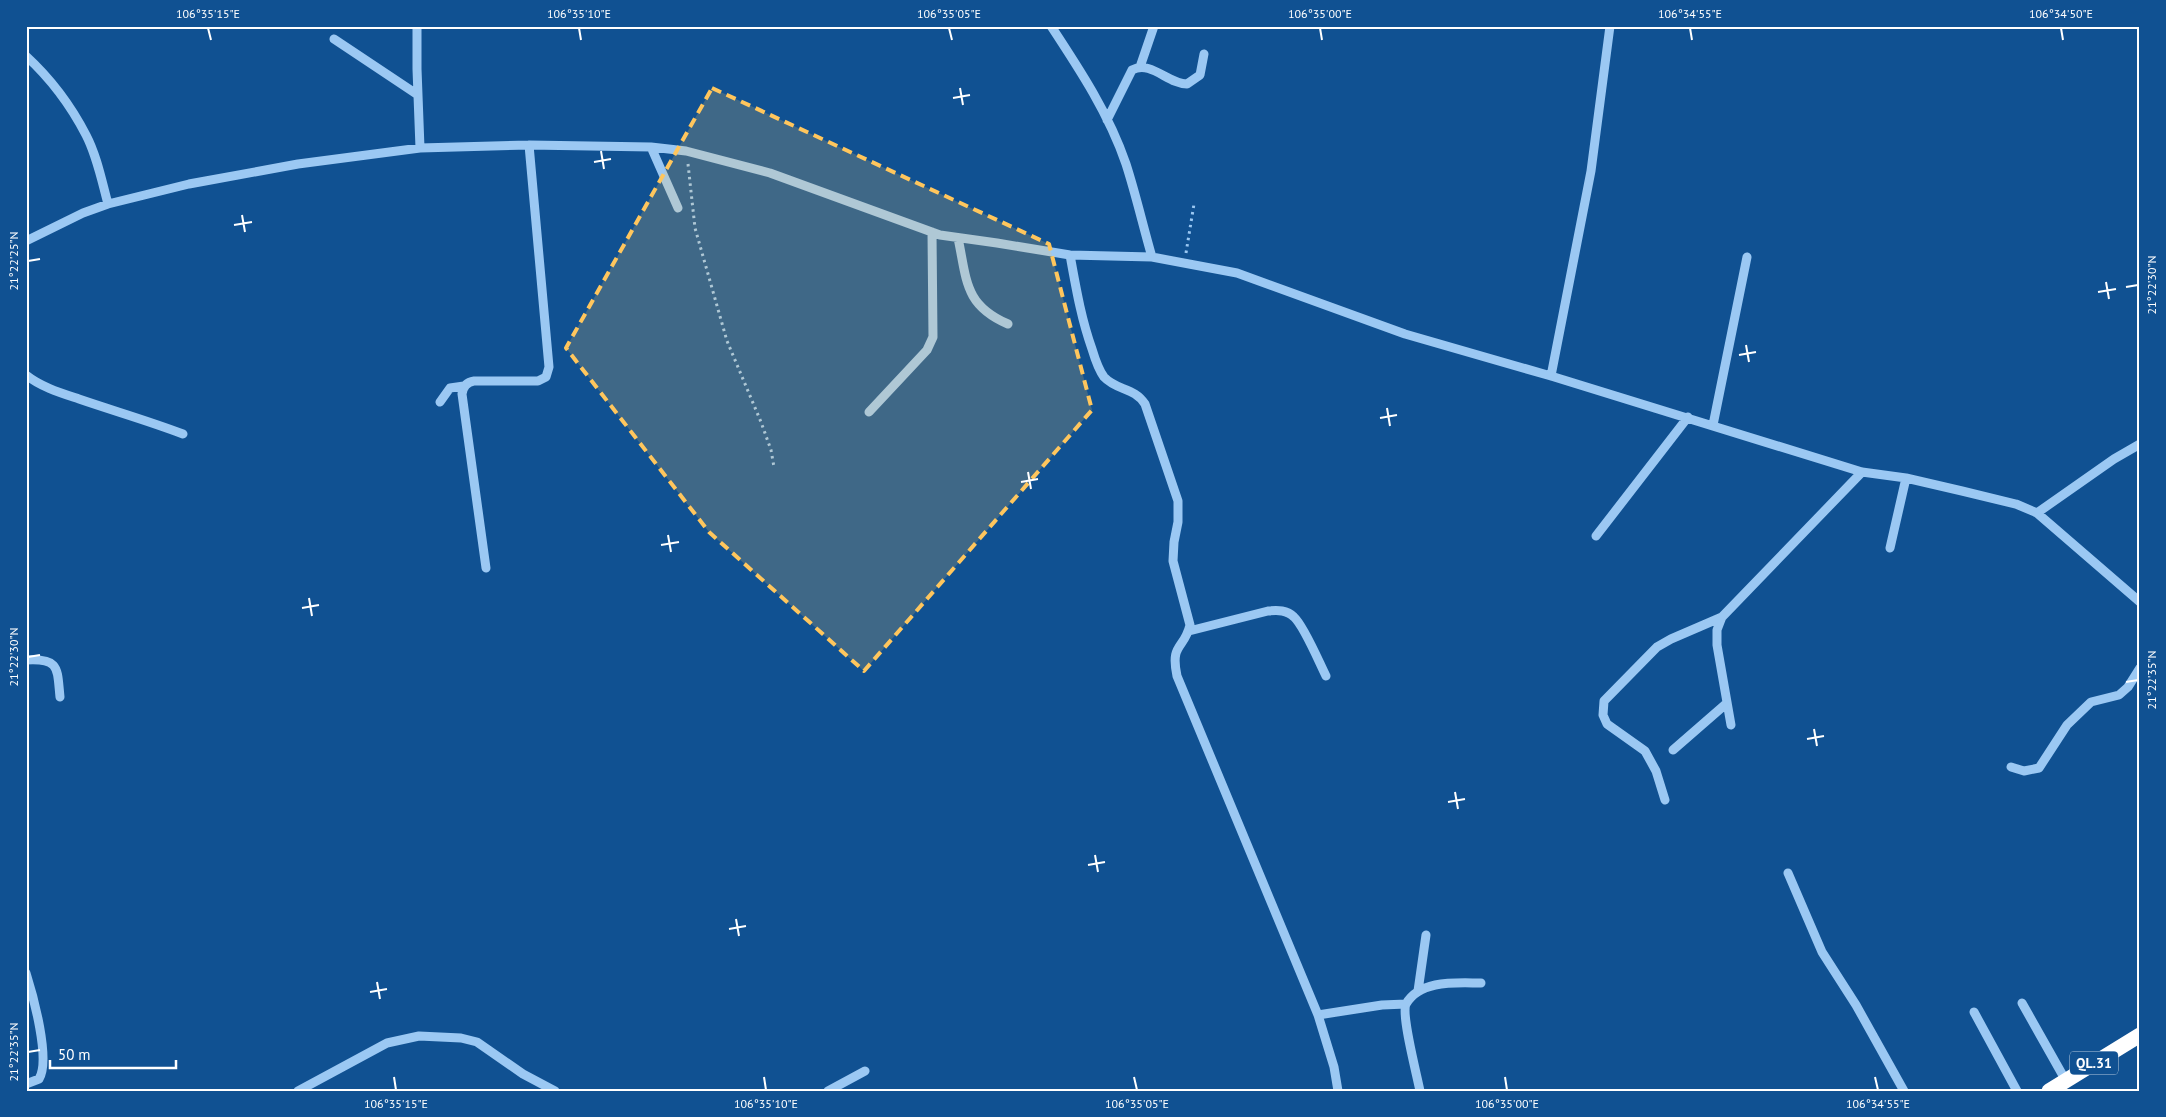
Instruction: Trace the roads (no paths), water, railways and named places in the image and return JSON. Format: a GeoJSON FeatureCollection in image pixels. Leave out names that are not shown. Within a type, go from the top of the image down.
{"type":"FeatureCollection","features":[{"type":"Feature","properties":{"kind":"highway","name":"QL.31"},"geometry":{"type":"LineString","coordinates":[[2049,1091],[2140,1035]]}},
{"type":"Feature","properties":{"kind":"street"},"geometry":{"type":"LineString","coordinates":[[418,26],[420,148]]}},
{"type":"Feature","properties":{"kind":"street"},"geometry":{"type":"LineString","coordinates":[[1051,26],[1085,77],[1126,163],[1152,257]]}},
{"type":"Feature","properties":{"kind":"street"},"geometry":{"type":"LineString","coordinates":[[1140,67],[1154,26]]}},
{"type":"Feature","properties":{"kind":"street"},"geometry":{"type":"LineString","coordinates":[[1551,376],[1591,171],[1610,26]]}},
{"type":"Feature","properties":{"kind":"street"},"geometry":{"type":"LineString","coordinates":[[334,39],[418,95]]}},
{"type":"Feature","properties":{"kind":"street"},"geometry":{"type":"LineString","coordinates":[[1107,120],[1129,73],[1140,67],[1148,68],[1177,83],[1187,84],[1193,82],[1200,75],[1204,54]]}},
{"type":"Feature","properties":{"kind":"street"},"geometry":{"type":"LineString","coordinates":[[26,56],[40,69],[69,108],[86,136],[108,204]]}},
{"type":"Feature","properties":{"kind":"street"},"geometry":{"type":"LineString","coordinates":[[26,241],[83,213],[108,204],[189,184],[298,164],[420,148],[528,145],[651,146],[686,151],[770,173],[932,232],[958,238],[1070,256],[1152,257],[1237,273],[1405,334],[1688,417],[1862,472],[1906,478],[2016,504],[2038,514],[2140,602]]}},
{"type":"Feature","properties":{"kind":"street"},"geometry":{"type":"LineString","coordinates":[[440,402],[450,388],[464,386],[474,381],[538,381],[548,373],[549,367],[528,145]]}},
{"type":"Feature","properties":{"kind":"street"},"geometry":{"type":"LineString","coordinates":[[651,146],[678,208]]}},
{"type":"Feature","properties":{"kind":"street"},"geometry":{"type":"LineString","coordinates":[[869,412],[927,350],[933,336],[932,232]]}},
{"type":"Feature","properties":{"kind":"street"},"geometry":{"type":"LineString","coordinates":[[958,238],[966,278],[973,298],[991,317],[1008,324]]}},
{"type":"Feature","properties":{"kind":"street"},"geometry":{"type":"LineString","coordinates":[[1070,256],[1079,309],[1099,369],[1112,384],[1135,393],[1145,404],[1175,490],[1178,511],[1174,542],[1174,561],[1190,620],[1189,631],[1176,652],[1177,676],[1318,1015],[1334,1067],[1338,1091]]}},
{"type":"Feature","properties":{"kind":"street"},"geometry":{"type":"LineString","coordinates":[[1712,425],[1747,257]]}},
{"type":"Feature","properties":{"kind":"street"},"geometry":{"type":"LineString","coordinates":[[26,375],[42,385],[64,394],[156,423],[183,434]]}},
{"type":"Feature","properties":{"kind":"street"},"geometry":{"type":"LineString","coordinates":[[464,386],[462,394],[486,568]]}},
{"type":"Feature","properties":{"kind":"street"},"geometry":{"type":"LineString","coordinates":[[1596,536],[1688,417]]}},
{"type":"Feature","properties":{"kind":"street"},"geometry":{"type":"LineString","coordinates":[[2038,514],[2114,459],[2140,444]]}},
{"type":"Feature","properties":{"kind":"street"},"geometry":{"type":"LineString","coordinates":[[1666,800],[1656,771],[1645,751],[1607,724],[1602,710],[1604,702],[1657,647],[1722,617],[1862,472]]}},
{"type":"Feature","properties":{"kind":"street"},"geometry":{"type":"LineString","coordinates":[[1890,548],[1906,478]]}},
{"type":"Feature","properties":{"kind":"street"},"geometry":{"type":"LineString","coordinates":[[1189,631],[1268,611],[1288,612],[1297,619],[1326,676]]}},
{"type":"Feature","properties":{"kind":"street"},"geometry":{"type":"LineString","coordinates":[[1722,617],[1716,637],[1731,725]]}},
{"type":"Feature","properties":{"kind":"street"},"geometry":{"type":"LineString","coordinates":[[26,660],[47,660],[54,664],[57,672],[60,697]]}},
{"type":"Feature","properties":{"kind":"street"},"geometry":{"type":"LineString","coordinates":[[2011,767],[2024,771],[2039,768],[2067,725],[2090,702],[2119,695],[2128,686],[2140,668]]}},
{"type":"Feature","properties":{"kind":"street"},"geometry":{"type":"LineString","coordinates":[[1672,750],[1727,703]]}},
{"type":"Feature","properties":{"kind":"street"},"geometry":{"type":"LineString","coordinates":[[1788,873],[1822,952],[1856,1005],[1904,1091]]}},
{"type":"Feature","properties":{"kind":"street"},"geometry":{"type":"LineString","coordinates":[[1418,991],[1426,935]]}},
{"type":"Feature","properties":{"kind":"street"},"geometry":{"type":"LineString","coordinates":[[26,973],[38,1018],[44,1067],[39,1079],[26,1084]]}},
{"type":"Feature","properties":{"kind":"street"},"geometry":{"type":"LineString","coordinates":[[1420,1091],[1405,1019],[1406,1004],[1418,991],[1448,983],[1481,983]]}},
{"type":"Feature","properties":{"kind":"street"},"geometry":{"type":"LineString","coordinates":[[2022,1003],[2066,1081]]}},
{"type":"Feature","properties":{"kind":"street"},"geometry":{"type":"LineString","coordinates":[[1318,1015],[1406,1004]]}},
{"type":"Feature","properties":{"kind":"street"},"geometry":{"type":"LineString","coordinates":[[1974,1012],[2017,1091]]}},
{"type":"Feature","properties":{"kind":"street"},"geometry":{"type":"LineString","coordinates":[[298,1091],[387,1043],[419,1036],[461,1038],[477,1042],[523,1074],[555,1091]]}},
{"type":"Feature","properties":{"kind":"street"},"geometry":{"type":"LineString","coordinates":[[828,1091],[865,1071]]}}]}
